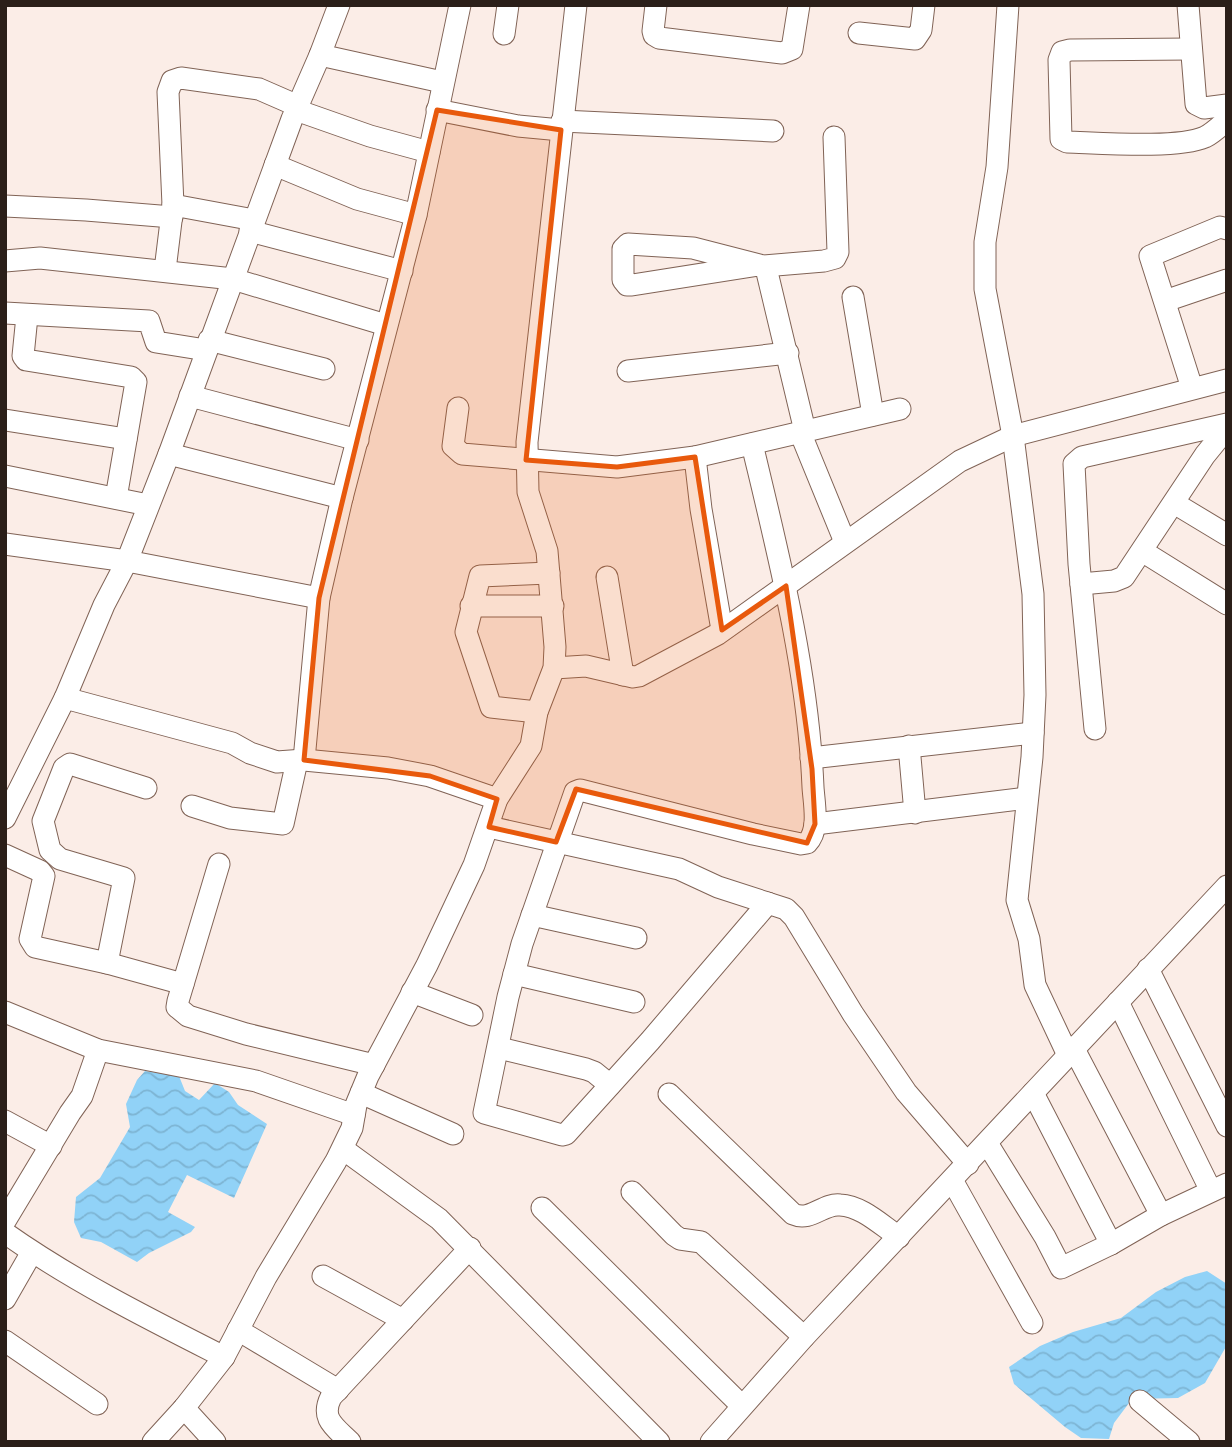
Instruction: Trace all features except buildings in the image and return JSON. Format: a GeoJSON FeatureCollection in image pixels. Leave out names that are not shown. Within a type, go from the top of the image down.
{"type":"FeatureCollection","features":[{"type":"Feature","properties":{"kind":"street"},"geometry":{"type":"LineString","coordinates":[[5,818],[65,698],[104,606],[127,561],[252,225],[339,5]]}},
{"type":"Feature","properties":{"kind":"street"},"geometry":{"type":"LineString","coordinates":[[192,806],[230,818],[283,824],[300,761],[319,598],[342,498],[416,215],[460,5]]}},
{"type":"Feature","properties":{"kind":"street"},"geometry":{"type":"LineString","coordinates":[[504,34],[508,5]]}},
{"type":"Feature","properties":{"kind":"street"},"geometry":{"type":"LineString","coordinates":[[153,1442],[224,1357],[266,1277],[343,1149],[352,1128],[361,1093],[474,865],[489,827],[496,799],[529,750],[537,712],[554,668],[553,606],[547,551],[529,500],[526,460],[576,5]]}},
{"type":"Feature","properties":{"kind":"street"},"geometry":{"type":"LineString","coordinates":[[656,5],[653,31],[659,38],[782,53],[792,49],[799,5]]}},
{"type":"Feature","properties":{"kind":"street"},"geometry":{"type":"LineString","coordinates":[[859,33],[915,38],[921,30],[924,5]]}},
{"type":"Feature","properties":{"kind":"street"},"geometry":{"type":"LineString","coordinates":[[1008,5],[997,167],[985,243],[985,289],[1013,436],[1033,594],[1035,695],[1017,900],[1029,939],[1035,985],[1161,1215]]}},
{"type":"Feature","properties":{"kind":"street"},"geometry":{"type":"LineString","coordinates":[[1188,5],[1196,104],[1202,108],[1227,105]]}},
{"type":"Feature","properties":{"kind":"street"},"geometry":{"type":"LineString","coordinates":[[1191,49],[1062,52],[1059,60],[1061,139],[1067,142],[1150,144],[1193,140],[1209,134],[1227,120]]}},
{"type":"Feature","properties":{"kind":"street"},"geometry":{"type":"LineString","coordinates":[[320,55],[442,82]]}},
{"type":"Feature","properties":{"kind":"street"},"geometry":{"type":"LineString","coordinates":[[164,270],[173,211],[168,92],[172,81],[181,78],[259,89],[297,108],[370,136],[429,152]]}},
{"type":"Feature","properties":{"kind":"street"},"geometry":{"type":"LineString","coordinates":[[438,110],[518,126],[773,131]]}},
{"type":"Feature","properties":{"kind":"street"},"geometry":{"type":"LineString","coordinates":[[835,137],[838,252],[835,258],[761,265],[632,285],[623,281],[623,249],[628,244],[693,248],[761,265],[768,270],[803,431],[845,542]]}},
{"type":"Feature","properties":{"kind":"street"},"geometry":{"type":"LineString","coordinates":[[275,165],[357,199],[416,215]]}},
{"type":"Feature","properties":{"kind":"street"},"geometry":{"type":"LineString","coordinates":[[5,206],[173,211],[252,225],[402,271]]}},
{"type":"Feature","properties":{"kind":"street"},"geometry":{"type":"LineString","coordinates":[[1192,388],[1150,260],[1151,254],[1220,228],[1227,229]]}},
{"type":"Feature","properties":{"kind":"street"},"geometry":{"type":"LineString","coordinates":[[5,261],[40,258],[233,279],[386,325]]}},
{"type":"Feature","properties":{"kind":"street"},"geometry":{"type":"LineString","coordinates":[[1164,300],[1227,280]]}},
{"type":"Feature","properties":{"kind":"street"},"geometry":{"type":"LineString","coordinates":[[853,297],[873,415]]}},
{"type":"Feature","properties":{"kind":"street"},"geometry":{"type":"LineString","coordinates":[[5,313],[149,321],[156,342],[208,345],[324,369]]}},
{"type":"Feature","properties":{"kind":"street"},"geometry":{"type":"LineString","coordinates":[[27,316],[23,356],[26,360],[134,379],[116,498]]}},
{"type":"Feature","properties":{"kind":"street"},"geometry":{"type":"LineString","coordinates":[[628,371],[788,353]]}},
{"type":"Feature","properties":{"kind":"street"},"geometry":{"type":"LineString","coordinates":[[554,668],[586,666],[639,676],[722,631],[960,461],[1013,436],[1227,380]]}},
{"type":"Feature","properties":{"kind":"street"},"geometry":{"type":"LineString","coordinates":[[190,396],[358,440]]}},
{"type":"Feature","properties":{"kind":"street"},"geometry":{"type":"LineString","coordinates":[[458,408],[453,446],[462,454],[617,467],[695,457],[900,409]]}},
{"type":"Feature","properties":{"kind":"street"},"geometry":{"type":"LineString","coordinates":[[5,420],[126,439]]}},
{"type":"Feature","properties":{"kind":"street"},"geometry":{"type":"LineString","coordinates":[[1081,584],[1114,581],[1124,577],[1227,426]]}},
{"type":"Feature","properties":{"kind":"street"},"geometry":{"type":"LineString","coordinates":[[1095,729],[1081,584],[1074,464],[1077,461],[1227,426]]}},
{"type":"Feature","properties":{"kind":"street"},"geometry":{"type":"LineString","coordinates":[[752,444],[786,586],[802,674],[815,824],[810,840],[802,844],[753,834],[580,790],[575,792],[556,842],[514,974],[484,1110],[490,1116],[564,1135],[768,903]]}},
{"type":"Feature","properties":{"kind":"street"},"geometry":{"type":"LineString","coordinates":[[169,454],[342,498]]}},
{"type":"Feature","properties":{"kind":"street"},"geometry":{"type":"LineString","coordinates":[[695,457],[722,631]]}},
{"type":"Feature","properties":{"kind":"street"},"geometry":{"type":"LineString","coordinates":[[5,476],[148,505]]}},
{"type":"Feature","properties":{"kind":"street"},"geometry":{"type":"LineString","coordinates":[[1174,503],[1227,536]]}},
{"type":"Feature","properties":{"kind":"street"},"geometry":{"type":"LineString","coordinates":[[5,544],[127,561],[319,598]]}},
{"type":"Feature","properties":{"kind":"street"},"geometry":{"type":"LineString","coordinates":[[1142,551],[1227,604]]}},
{"type":"Feature","properties":{"kind":"street"},"geometry":{"type":"LineString","coordinates":[[537,712],[493,708],[489,705],[466,632],[480,576],[549,573]]}},
{"type":"Feature","properties":{"kind":"street"},"geometry":{"type":"LineString","coordinates":[[607,577],[623,675]]}},
{"type":"Feature","properties":{"kind":"street"},"geometry":{"type":"LineString","coordinates":[[471,606],[553,606]]}},
{"type":"Feature","properties":{"kind":"street"},"geometry":{"type":"LineString","coordinates":[[65,698],[232,743],[276,762],[300,761],[388,768],[430,776],[496,799]]}},
{"type":"Feature","properties":{"kind":"street"},"geometry":{"type":"LineString","coordinates":[[811,758],[1033,733]]}},
{"type":"Feature","properties":{"kind":"street"},"geometry":{"type":"LineString","coordinates":[[909,746],[915,813]]}},
{"type":"Feature","properties":{"kind":"street"},"geometry":{"type":"LineString","coordinates":[[107,962],[124,878],[56,857],[48,846],[43,821],[65,766],[70,764],[146,788]]}},
{"type":"Feature","properties":{"kind":"street"},"geometry":{"type":"LineString","coordinates":[[815,824],[1027,798]]}},
{"type":"Feature","properties":{"kind":"street"},"geometry":{"type":"LineString","coordinates":[[489,827],[679,869],[718,887],[786,909],[794,917],[853,1014],[906,1091],[968,1164]]}},
{"type":"Feature","properties":{"kind":"street"},"geometry":{"type":"LineString","coordinates":[[5,855],[44,873],[30,939],[35,947],[107,962],[183,984]]}},
{"type":"Feature","properties":{"kind":"street"},"geometry":{"type":"LineString","coordinates":[[219,864],[177,1007],[188,1016],[246,1034],[374,1065]]}},
{"type":"Feature","properties":{"kind":"street"},"geometry":{"type":"LineString","coordinates":[[711,1442],[804,1337],[968,1164],[1070,1050],[1227,886]]}},
{"type":"Feature","properties":{"kind":"street"},"geometry":{"type":"LineString","coordinates":[[532,915],[636,938]]}},
{"type":"Feature","properties":{"kind":"street"},"geometry":{"type":"LineString","coordinates":[[1148,970],[1227,1126]]}},
{"type":"Feature","properties":{"kind":"street"},"geometry":{"type":"LineString","coordinates":[[514,974],[634,1002]]}},
{"type":"Feature","properties":{"kind":"street"},"geometry":{"type":"LineString","coordinates":[[412,992],[472,1015]]}},
{"type":"Feature","properties":{"kind":"street"},"geometry":{"type":"LineString","coordinates":[[987,1143],[1045,1237],[1060,1267],[1065,1268],[1161,1215],[1219,1188],[1118,1002]]}},
{"type":"Feature","properties":{"kind":"street"},"geometry":{"type":"LineString","coordinates":[[5,1012],[98,1051],[256,1081],[354,1115]]}},
{"type":"Feature","properties":{"kind":"street"},"geometry":{"type":"LineString","coordinates":[[499,1048],[586,1069],[610,1085]]}},
{"type":"Feature","properties":{"kind":"street"},"geometry":{"type":"LineString","coordinates":[[5,1221],[82,1096],[98,1051]]}},
{"type":"Feature","properties":{"kind":"street"},"geometry":{"type":"LineString","coordinates":[[361,1093],[453,1134]]}},
{"type":"Feature","properties":{"kind":"street"},"geometry":{"type":"LineString","coordinates":[[1033,1093],[1111,1244]]}},
{"type":"Feature","properties":{"kind":"street"},"geometry":{"type":"LineString","coordinates":[[669,1094],[793,1214],[806,1217],[833,1205],[848,1206],[858,1209],[899,1237]]}},
{"type":"Feature","properties":{"kind":"street"},"geometry":{"type":"LineString","coordinates":[[5,1121],[51,1146]]}},
{"type":"Feature","properties":{"kind":"street"},"geometry":{"type":"LineString","coordinates":[[343,1149],[426,1208],[470,1248],[659,1442]]}},
{"type":"Feature","properties":{"kind":"street"},"geometry":{"type":"LineString","coordinates":[[952,1180],[1032,1323]]}},
{"type":"Feature","properties":{"kind":"street"},"geometry":{"type":"LineString","coordinates":[[632,1192],[674,1235],[680,1239],[701,1242],[804,1337]]}},
{"type":"Feature","properties":{"kind":"street"},"geometry":{"type":"LineString","coordinates":[[542,1208],[743,1406]]}},
{"type":"Feature","properties":{"kind":"street"},"geometry":{"type":"LineString","coordinates":[[5,1233],[32,1252],[151,1320],[224,1357]]}},
{"type":"Feature","properties":{"kind":"street"},"geometry":{"type":"LineString","coordinates":[[350,1442],[327,1416],[326,1408],[331,1397],[470,1248]]}},
{"type":"Feature","properties":{"kind":"street"},"geometry":{"type":"LineString","coordinates":[[5,1299],[32,1252]]}},
{"type":"Feature","properties":{"kind":"street"},"geometry":{"type":"LineString","coordinates":[[323,1276],[403,1320]]}},
{"type":"Feature","properties":{"kind":"street"},"geometry":{"type":"LineString","coordinates":[[238,1331],[338,1390]]}},
{"type":"Feature","properties":{"kind":"street"},"geometry":{"type":"LineString","coordinates":[[5,1341],[97,1404]]}},
{"type":"Feature","properties":{"kind":"street"},"geometry":{"type":"LineString","coordinates":[[1140,1401],[1189,1442]]}},
{"type":"Feature","properties":{"kind":"street"},"geometry":{"type":"LineString","coordinates":[[184,1408],[215,1442]]}},
{"type":"Feature","properties":{"kind":"highlighted area"},"geometry":{"type":"Polygon","coordinates":[[[437,110],[561,130],[526,460],[617,467],[695,457],[722,630],[786,586],[812,769],[815,824],[807,843],[576,789],[556,842],[489,827],[497,799],[430,776],[304,760],[319,598],[437,110]]]}},
{"type":"Feature","properties":{"kind":"water"},"geometry":{"type":"Polygon","coordinates":[[[145,1071],[179,1076],[185,1091],[199,1100],[215,1083],[229,1092],[238,1105],[267,1124],[234,1198],[187,1175],[168,1212],[195,1227],[191,1232],[137,1262],[101,1242],[81,1238],[74,1222],[76,1197],[100,1178],[130,1127],[126,1104],[137,1080],[145,1071]]]}},
{"type":"Feature","properties":{"kind":"water"},"geometry":{"type":"Polygon","coordinates":[[[1207,1271],[1227,1284],[1227,1345],[1205,1383],[1178,1398],[1132,1399],[1114,1423],[1109,1439],[1081,1438],[1014,1384],[1009,1367],[1040,1346],[1073,1332],[1121,1318],[1156,1292],[1185,1277],[1207,1271]]]}}]}
